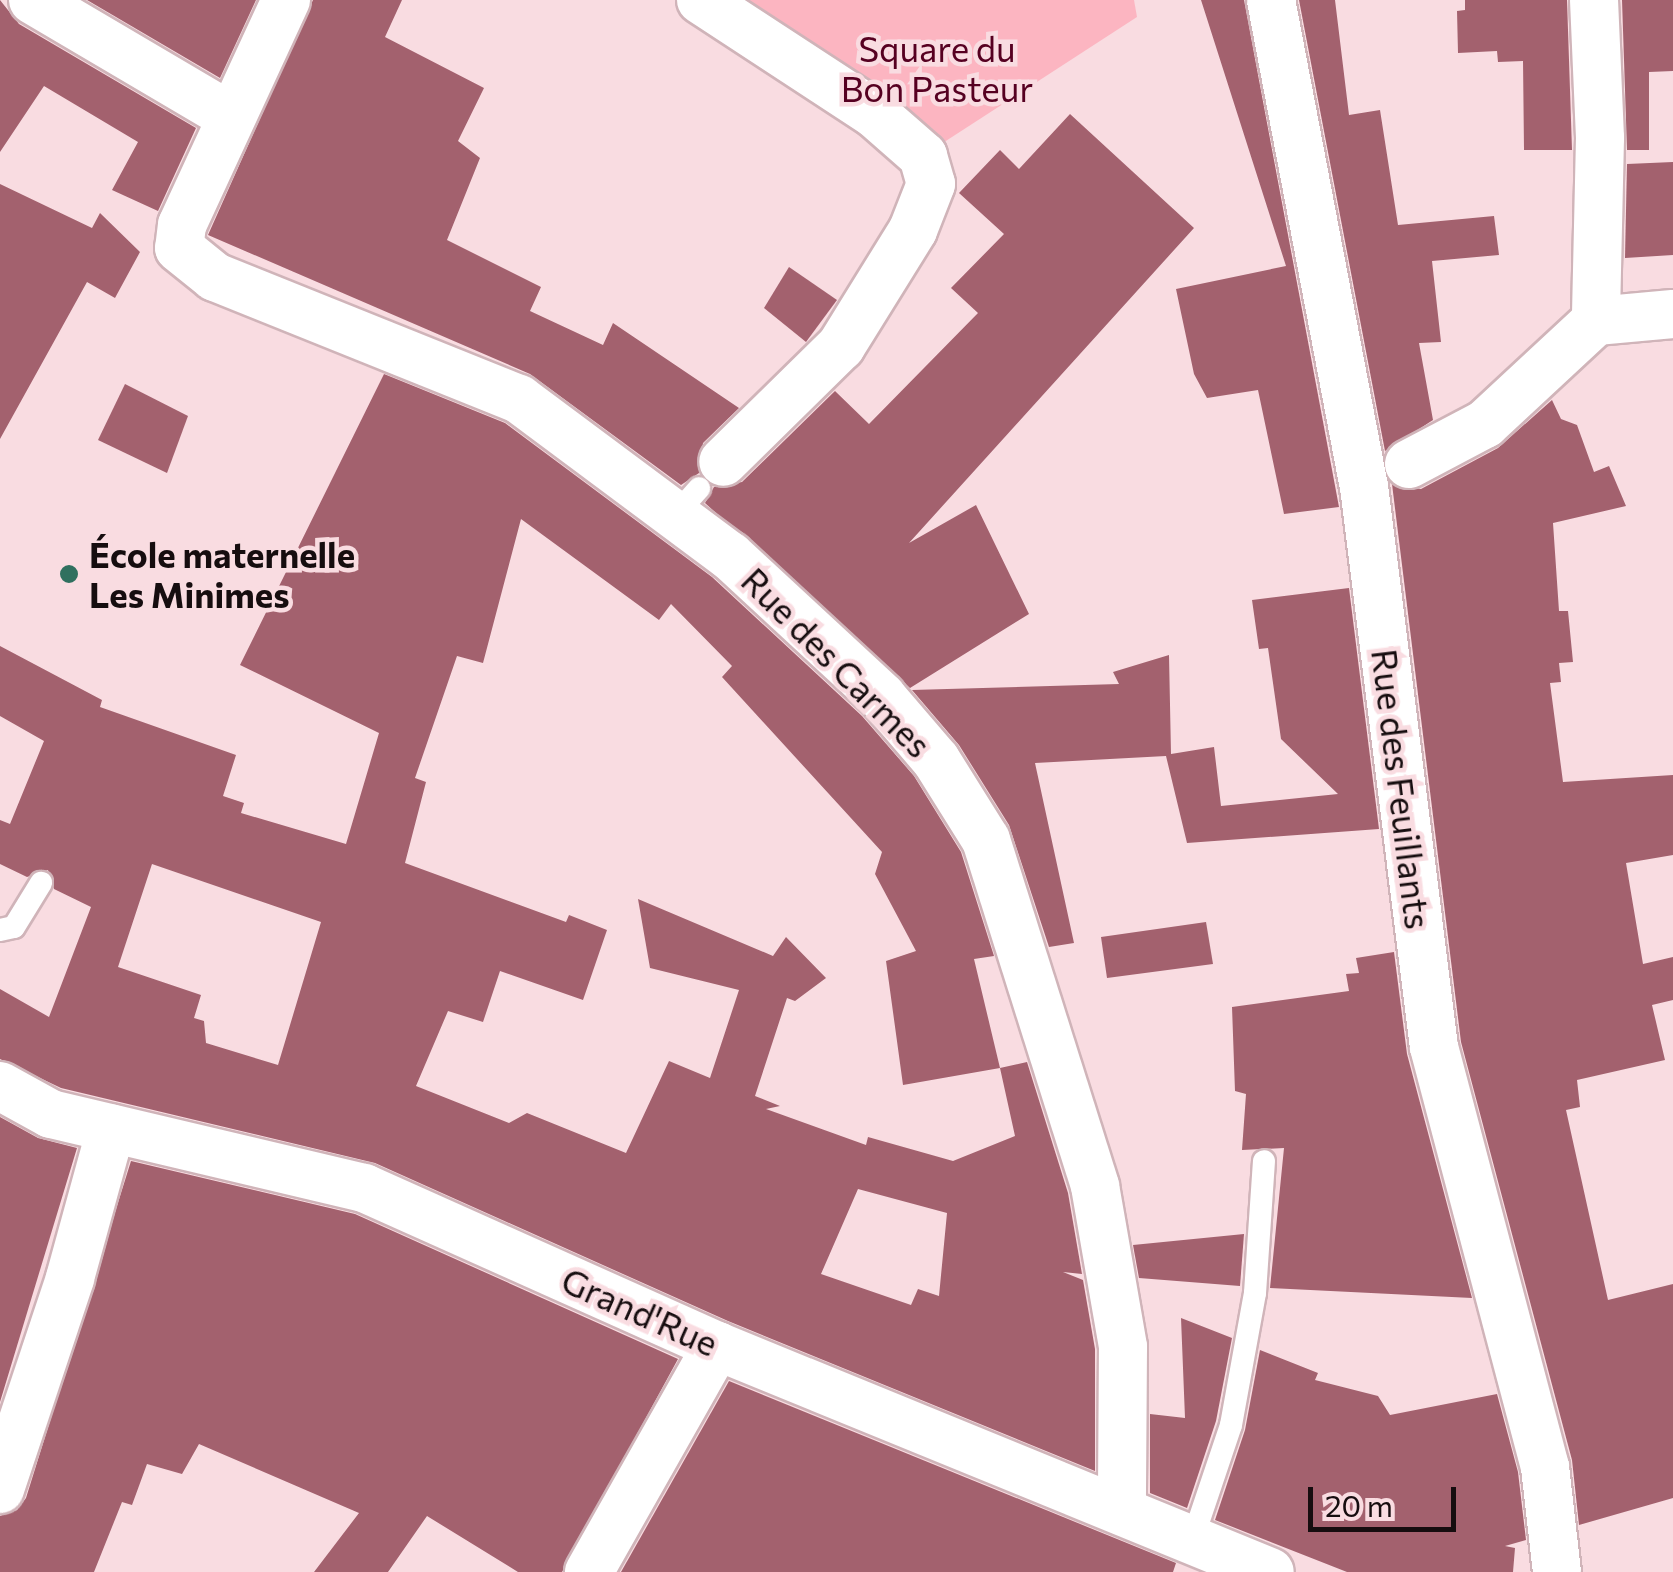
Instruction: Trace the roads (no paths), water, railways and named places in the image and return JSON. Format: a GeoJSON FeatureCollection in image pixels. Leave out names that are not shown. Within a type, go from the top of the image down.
{"type":"FeatureCollection","features":[{"type":"Feature","properties":{"kind":"street"},"geometry":{"type":"LineString","coordinates":[[32,0],[230,116],[286,0]]}},
{"type":"Feature","properties":{"kind":"street"},"geometry":{"type":"LineString","coordinates":[[699,488],[841,346],[913,230],[931,184],[923,156],[875,114],[701,0]]}},
{"type":"Feature","properties":{"kind":"street","name":"Rue des Feuillants"},"geometry":{"type":"LineString","coordinates":[[1271,0],[1364,486],[1434,1047],[1545,1467],[1557,1572]]}},
{"type":"Feature","properties":{"kind":"street"},"geometry":{"type":"LineString","coordinates":[[1594,0],[1600,138],[1596,322]]}},
{"type":"Feature","properties":{"kind":"street","name":"Rue des Carmes"},"geometry":{"type":"LineString","coordinates":[[230,116],[182,225],[179,248],[215,277],[519,399],[699,488],[730,556],[882,698],[936,760],[986,840],[1095,1186],[1114,1269],[1123,1347],[1122,1509]]}},
{"type":"Feature","properties":{"kind":"street"},"geometry":{"type":"LineString","coordinates":[[1409,464],[1486,424],[1596,322],[1673,314]]}},
{"type":"Feature","properties":{"kind":"street","name":"Grand'Rue"},"geometry":{"type":"LineString","coordinates":[[0,1086],[51,1114],[364,1188],[718,1346],[1122,1509],[1200,1552],[1270,1572]]}},
{"type":"Feature","properties":{"kind":"street"},"geometry":{"type":"LineString","coordinates":[[0,1489],[70,1278],[111,1129]]}},
{"type":"Feature","properties":{"kind":"street"},"geometry":{"type":"LineString","coordinates":[[589,1572],[718,1346]]}},
{"type":"Feature","properties":{"kind":"lane"},"geometry":{"type":"LineString","coordinates":[[0,930],[14,928],[41,883]]}},
{"type":"Feature","properties":{"kind":"lane"},"geometry":{"type":"LineString","coordinates":[[1200,1552],[1231,1425],[1254,1293],[1264,1162]]}},
{"type":"Feature","properties":{"kind":"place","name":"École maternelle Les Minimes"},"geometry":{"type":"Point","coordinates":[69,574]}},
{"type":"Feature","properties":{"kind":"park label","name":"Square du Bon Pasteur"},"geometry":{"type":"Point","coordinates":[937,68]}}]}
